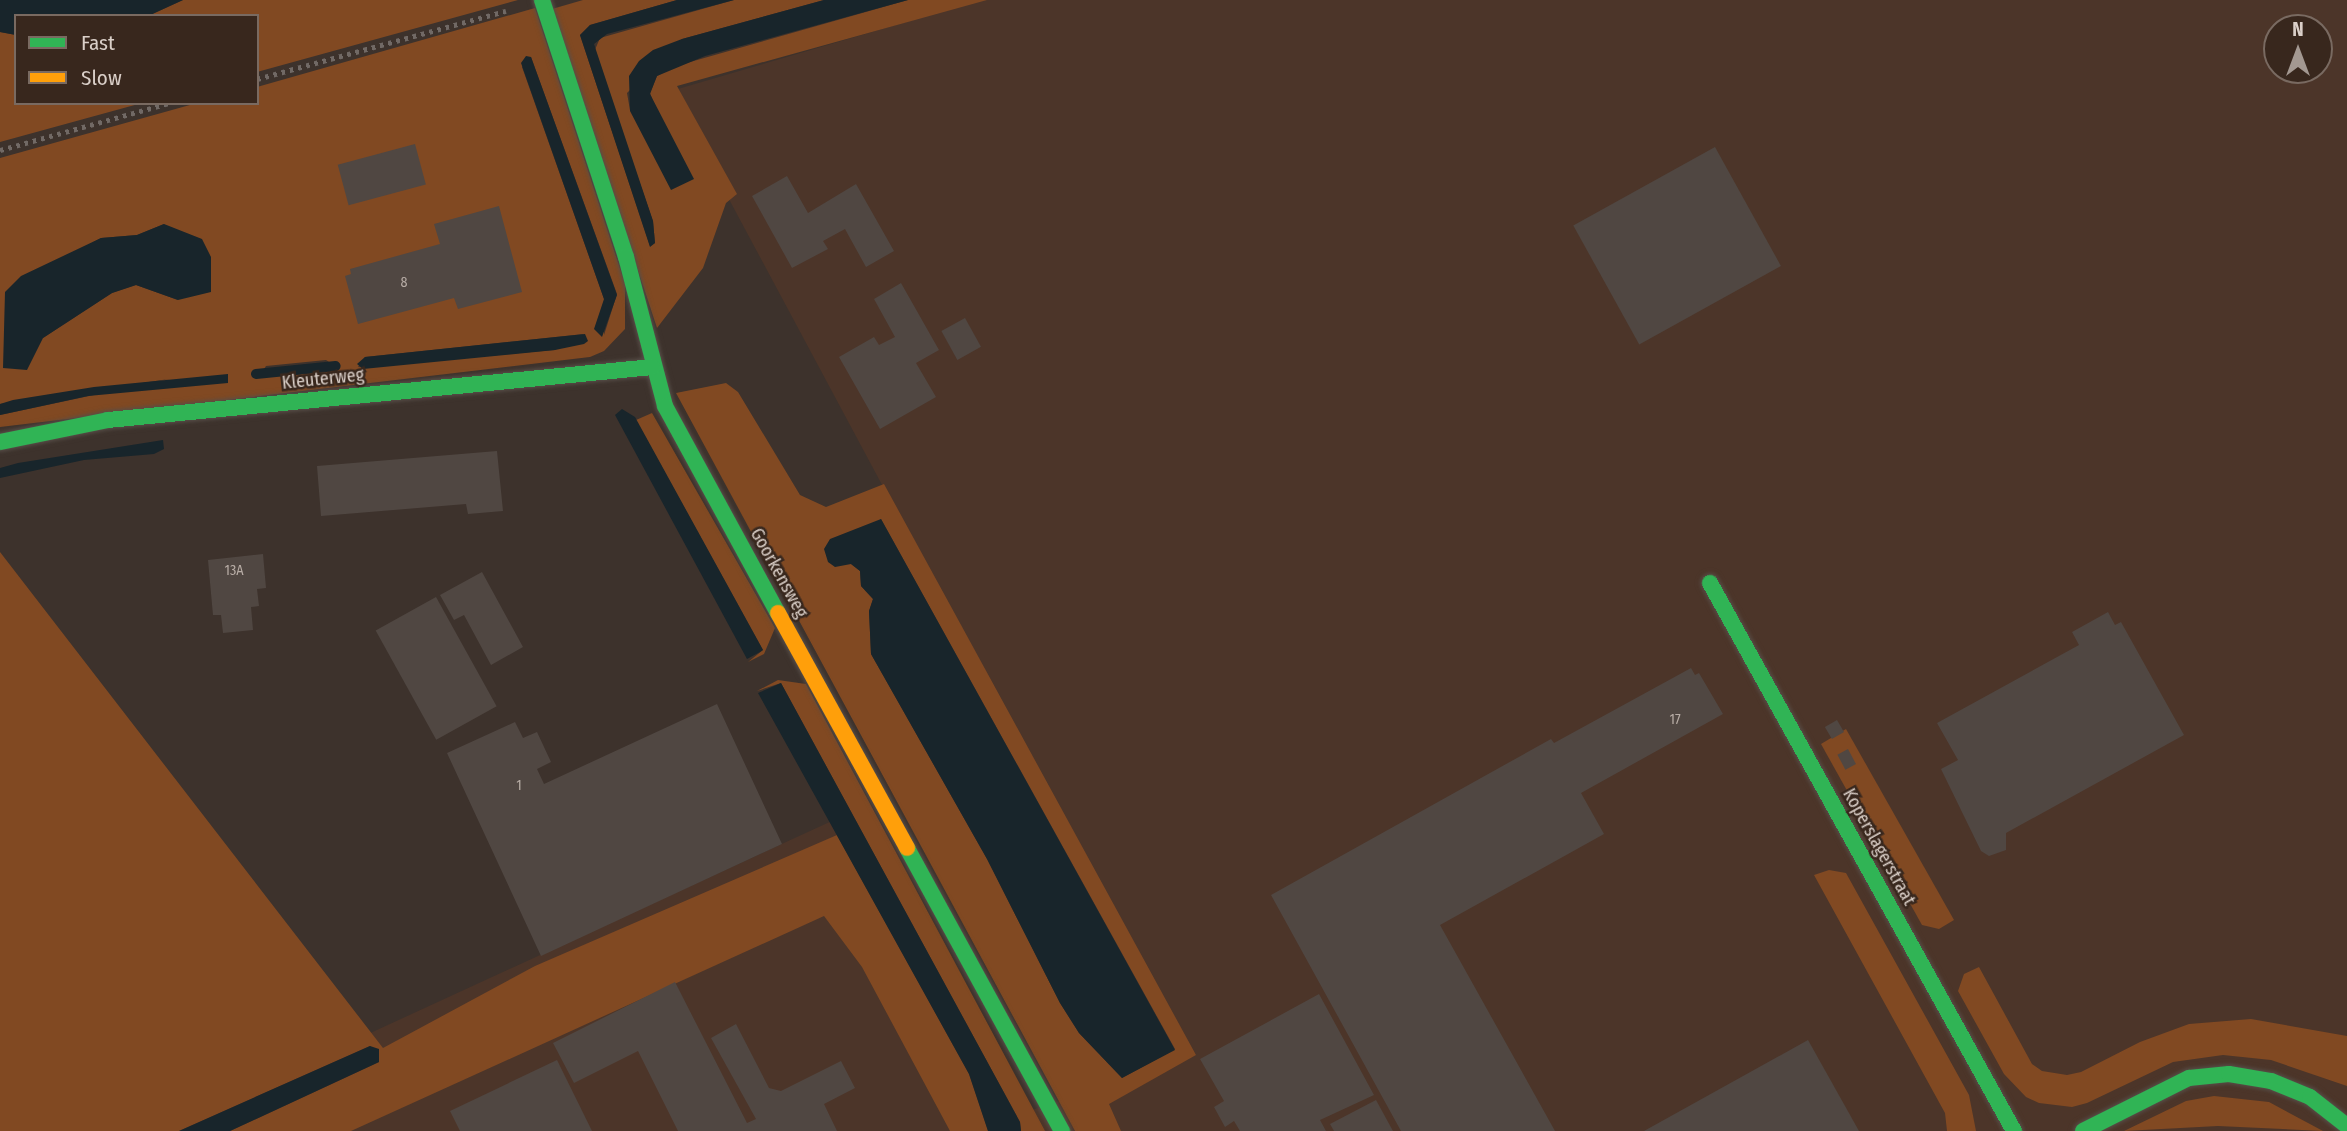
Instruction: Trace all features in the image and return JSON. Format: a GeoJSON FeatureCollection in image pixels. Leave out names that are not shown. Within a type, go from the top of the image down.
{"type":"FeatureCollection","features":[{"type":"Feature","properties":{"kind":"street","name":"Goorkensweg"},"geometry":{"type":"LineString","coordinates":[[542,1],[626,257],[652,367],[665,406],[1062,1131]]}},
{"type":"Feature","properties":{"kind":"street","name":"Kleuterweg"},"geometry":{"type":"LineString","coordinates":[[0,442],[108,420],[652,367]]}},
{"type":"Feature","properties":{"kind":"street","name":"Koperslagerstraat"},"geometry":{"type":"LineString","coordinates":[[1710,583],[2014,1131]]}},
{"type":"Feature","properties":{"kind":"street"},"geometry":{"type":"LineString","coordinates":[[2083,1131],[2189,1078],[2229,1074],[2271,1081],[2311,1097],[2347,1126]]}},
{"type":"Feature","properties":{"kind":"path"},"geometry":{"type":"LineString","coordinates":[[259,78],[542,1]]}},
{"type":"Feature","properties":{"kind":"path"},"geometry":{"type":"LineString","coordinates":[[0,150],[163,105]]}},
{"type":"Feature","properties":{"kind":"shaded area"},"geometry":{"type":"Polygon","coordinates":[[[0,0],[183,0],[152,14],[14,14],[14,35],[0,32],[0,0]]]}},
{"type":"Feature","properties":{"kind":"shaded area"},"geometry":{"type":"Polygon","coordinates":[[[183,0],[518,0],[259,71],[259,14],[152,14],[183,0]]]}},
{"type":"Feature","properties":{"kind":"shaded area"},"geometry":{"type":"Polygon","coordinates":[[[583,0],[677,0],[590,25],[580,35],[650,246],[655,243],[653,221],[594,52],[600,38],[734,0],[824,0],[682,39],[627,93],[630,110],[659,117],[650,93],[657,76],[676,66],[908,0],[987,0],[677,86],[737,194],[726,203],[703,268],[657,328],[552,9],[583,0]]]}},
{"type":"Feature","properties":{"kind":"shaded area"},"geometry":{"type":"Polygon","coordinates":[[[677,0],[734,0],[607,34],[594,44],[653,221],[655,243],[650,247],[580,35],[590,25],[677,0]]]}},
{"type":"Feature","properties":{"kind":"shaded area"},"geometry":{"type":"Polygon","coordinates":[[[824,0],[908,0],[705,56],[657,76],[650,94],[694,179],[671,190],[630,111],[629,76],[639,61],[653,50],[682,39],[824,0]]]}},
{"type":"Feature","properties":{"kind":"shaded area"},"geometry":{"type":"Polygon","coordinates":[[[981,0],[2347,0],[2347,1131],[157,1131],[834,820],[1018,1115],[1188,1056],[671,91],[981,0]]]}},
{"type":"Feature","properties":{"kind":"shaded area"},"geometry":{"type":"Polygon","coordinates":[[[535,8],[625,284],[625,329],[604,351],[590,357],[0,427],[0,415],[169,379],[0,404],[0,158],[190,105],[259,105],[259,86],[535,8]],[[531,57],[522,67],[604,299],[604,335],[617,294],[531,57]],[[164,224],[137,235],[101,238],[64,258],[43,338],[112,293],[136,285],[178,300],[164,224]],[[584,334],[365,357],[358,367],[555,350],[584,334]],[[326,360],[266,366],[259,377],[330,372],[335,366],[326,360]]]}},
{"type":"Feature","properties":{"kind":"shaded area"},"geometry":{"type":"Polygon","coordinates":[[[0,32],[14,35],[14,105],[135,105],[0,142],[0,32]]]}},
{"type":"Feature","properties":{"kind":"shaded area"},"geometry":{"type":"Polygon","coordinates":[[[526,56],[531,57],[617,295],[602,337],[594,329],[604,299],[521,63],[526,56]]]}},
{"type":"Feature","properties":{"kind":"shaded area"},"geometry":{"type":"Polygon","coordinates":[[[164,224],[202,239],[211,257],[211,292],[178,300],[136,285],[112,293],[43,338],[27,370],[3,368],[5,292],[21,276],[101,238],[137,235],[164,224]]]}},
{"type":"Feature","properties":{"kind":"shaded area"},"geometry":{"type":"Polygon","coordinates":[[[585,334],[588,341],[584,344],[555,350],[363,369],[357,364],[365,357],[585,334]]]}},
{"type":"Feature","properties":{"kind":"shaded area"},"geometry":{"type":"Polygon","coordinates":[[[228,374],[228,383],[88,396],[0,415],[0,404],[13,400],[94,387],[228,374]]]}},
{"type":"Feature","properties":{"kind":"shaded area"},"geometry":{"type":"Polygon","coordinates":[[[726,383],[738,392],[800,495],[826,507],[884,484],[1196,1055],[1109,1104],[1121,1131],[1075,1131],[676,393],[726,383]],[[881,519],[851,564],[860,571],[861,586],[873,599],[869,611],[871,654],[987,859],[1060,1003],[1079,1033],[1122,1078],[1175,1049],[881,519]]]}},
{"type":"Feature","properties":{"kind":"shaded area"},"geometry":{"type":"Polygon","coordinates":[[[622,409],[635,417],[763,650],[747,659],[615,415],[622,409]]]}},
{"type":"Feature","properties":{"kind":"shaded area"},"geometry":{"type":"Polygon","coordinates":[[[652,413],[775,628],[764,654],[748,662],[763,650],[636,420],[652,413]]]}},
{"type":"Feature","properties":{"kind":"shaded area"},"geometry":{"type":"Polygon","coordinates":[[[163,440],[164,449],[154,454],[84,460],[0,478],[0,468],[18,463],[163,440]]]}},
{"type":"Feature","properties":{"kind":"shaded area"},"geometry":{"type":"Polygon","coordinates":[[[881,519],[1175,1050],[1122,1078],[1079,1033],[1060,1003],[987,859],[871,654],[869,611],[873,599],[861,586],[860,571],[851,564],[835,567],[828,562],[824,549],[830,539],[881,519]]]}},
{"type":"Feature","properties":{"kind":"shaded area"},"geometry":{"type":"Polygon","coordinates":[[[0,552],[383,1048],[535,966],[837,835],[969,1074],[988,1131],[950,1131],[862,967],[824,916],[351,1131],[230,1131],[379,1062],[370,1046],[179,1131],[0,1131],[0,552]]]}},
{"type":"Feature","properties":{"kind":"shaded area"},"geometry":{"type":"Polygon","coordinates":[[[778,680],[806,684],[1045,1131],[1021,1131],[1020,1122],[781,683],[757,691],[778,680]]]}},
{"type":"Feature","properties":{"kind":"shaded area"},"geometry":{"type":"Polygon","coordinates":[[[781,683],[1020,1122],[1021,1131],[988,1131],[969,1074],[758,693],[781,683]]]}},
{"type":"Feature","properties":{"kind":"shaded area"},"geometry":{"type":"Polygon","coordinates":[[[1846,729],[1954,920],[1939,929],[1922,925],[1821,744],[1846,729]]]}},
{"type":"Feature","properties":{"kind":"shaded area"},"geometry":{"type":"Polygon","coordinates":[[[1829,870],[1846,873],[1969,1095],[1976,1131],[1947,1131],[1945,1113],[1814,875],[1829,870]]]}},
{"type":"Feature","properties":{"kind":"shaded area"},"geometry":{"type":"Polygon","coordinates":[[[1979,967],[2032,1064],[2042,1071],[2067,1075],[2081,1072],[2140,1042],[2189,1024],[2251,1019],[2347,1036],[2347,1086],[2271,1060],[2223,1055],[2173,1062],[2087,1103],[2072,1107],[2039,1103],[2026,1097],[2004,1074],[1958,991],[1964,974],[1979,967]]]}},
{"type":"Feature","properties":{"kind":"shaded area"},"geometry":{"type":"Polygon","coordinates":[[[370,1046],[379,1049],[379,1062],[230,1131],[179,1131],[370,1046]]]}},
{"type":"Feature","properties":{"kind":"shaded area"},"geometry":{"type":"Polygon","coordinates":[[[2214,1096],[2269,1102],[2323,1131],[2218,1126],[2124,1131],[2186,1101],[2214,1096]]]}},
{"type":"Feature","properties":{"kind":"building"},"geometry":{"type":"Polygon","coordinates":[[[415,144],[426,185],[349,205],[338,165],[415,144]]]}},
{"type":"Feature","properties":{"kind":"building"},"geometry":{"type":"Polygon","coordinates":[[[1715,147],[1781,266],[1639,344],[1573,226],[1715,147]]]}},
{"type":"Feature","properties":{"kind":"building"},"geometry":{"type":"Polygon","coordinates":[[[787,176],[808,213],[856,184],[894,251],[866,267],[845,229],[823,241],[828,249],[792,268],[752,196],[787,176]]]}},
{"type":"Feature","properties":{"kind":"building"},"geometry":{"type":"Polygon","coordinates":[[[499,206],[522,292],[458,309],[454,298],[358,324],[345,276],[351,274],[350,269],[440,244],[434,224],[499,206]]]}},
{"type":"Feature","properties":{"kind":"building"},"geometry":{"type":"Polygon","coordinates":[[[901,283],[939,350],[916,363],[936,397],[880,429],[839,357],[874,337],[879,345],[895,337],[874,299],[901,283]]]}},
{"type":"Feature","properties":{"kind":"building"},"geometry":{"type":"Polygon","coordinates":[[[965,318],[981,347],[957,360],[941,331],[965,318]]]}},
{"type":"Feature","properties":{"kind":"building"},"geometry":{"type":"Polygon","coordinates":[[[497,451],[503,511],[468,514],[466,504],[321,516],[317,466],[497,451]]]}},
{"type":"Feature","properties":{"kind":"building"},"geometry":{"type":"Polygon","coordinates":[[[263,554],[266,588],[257,589],[259,606],[251,607],[253,630],[223,633],[221,615],[213,615],[208,560],[263,554]]]}},
{"type":"Feature","properties":{"kind":"building"},"geometry":{"type":"Polygon","coordinates":[[[482,572],[523,647],[491,665],[464,615],[454,620],[440,595],[482,572]]]}},
{"type":"Feature","properties":{"kind":"building"},"geometry":{"type":"Polygon","coordinates":[[[436,597],[497,706],[436,740],[376,630],[436,597]]]}},
{"type":"Feature","properties":{"kind":"building"},"geometry":{"type":"Polygon","coordinates":[[[2108,612],[2115,625],[2121,622],[2184,735],[2006,833],[2006,850],[1989,856],[1981,851],[1941,769],[1958,760],[1937,723],[2079,645],[2072,632],[2108,612]]]}},
{"type":"Feature","properties":{"kind":"building"},"geometry":{"type":"Polygon","coordinates":[[[1691,668],[1695,675],[1699,673],[1723,714],[1581,793],[1604,834],[1440,925],[1555,1131],[1401,1131],[1271,895],[1551,739],[1554,743],[1691,668]]]}},
{"type":"Feature","properties":{"kind":"building"},"geometry":{"type":"Polygon","coordinates":[[[717,704],[782,844],[541,956],[447,753],[515,722],[523,738],[537,732],[551,762],[537,769],[544,784],[717,704]]]}},
{"type":"Feature","properties":{"kind":"building"},"geometry":{"type":"Polygon","coordinates":[[[1837,720],[1844,732],[1832,739],[1825,727],[1837,720]]]}},
{"type":"Feature","properties":{"kind":"building"},"geometry":{"type":"Polygon","coordinates":[[[1848,749],[1856,764],[1845,770],[1837,755],[1848,749]]]}},
{"type":"Feature","properties":{"kind":"building"},"geometry":{"type":"Polygon","coordinates":[[[675,982],[747,1123],[756,1119],[711,1038],[736,1024],[769,1088],[781,1091],[841,1061],[855,1088],[824,1104],[837,1131],[678,1131],[638,1051],[574,1083],[553,1043],[675,982]]]}},
{"type":"Feature","properties":{"kind":"building"},"geometry":{"type":"Polygon","coordinates":[[[1319,994],[1374,1095],[1320,1120],[1326,1131],[1240,1131],[1234,1121],[1225,1127],[1214,1107],[1224,1101],[1200,1059],[1319,994]]]}},
{"type":"Feature","properties":{"kind":"building"},"geometry":{"type":"Polygon","coordinates":[[[1808,1040],[1859,1131],[1644,1131],[1808,1040]]]}},
{"type":"Feature","properties":{"kind":"building"},"geometry":{"type":"Polygon","coordinates":[[[557,1060],[592,1131],[460,1131],[450,1111],[557,1060]]]}},
{"type":"Feature","properties":{"kind":"building"},"geometry":{"type":"Polygon","coordinates":[[[1376,1100],[1393,1131],[1334,1131],[1330,1124],[1376,1100]]]}},
{"type":"Feature","properties":{"kind":"waterway"},"geometry":{"type":"LineString","coordinates":[[256,374],[336,366]]}},
{"type":"Feature","properties":{"kind":"traffic: fast"},"geometry":{"type":"LineString","coordinates":[[542,0],[626,257],[665,406],[778,613]]}},
{"type":"Feature","properties":{"kind":"traffic: fast"},"geometry":{"type":"LineString","coordinates":[[0,442],[108,420],[652,367]]}},
{"type":"Feature","properties":{"kind":"traffic: fast"},"geometry":{"type":"LineString","coordinates":[[1710,583],[2014,1131]]}},
{"type":"Feature","properties":{"kind":"traffic: fast"},"geometry":{"type":"LineString","coordinates":[[907,848],[1062,1131]]}},
{"type":"Feature","properties":{"kind":"traffic: fast"},"geometry":{"type":"LineString","coordinates":[[2083,1131],[2189,1078],[2229,1074],[2271,1081],[2310,1097],[2347,1126]]}},
{"type":"Feature","properties":{"kind":"traffic: slow"},"geometry":{"type":"LineString","coordinates":[[778,613],[907,848]]}}]}
